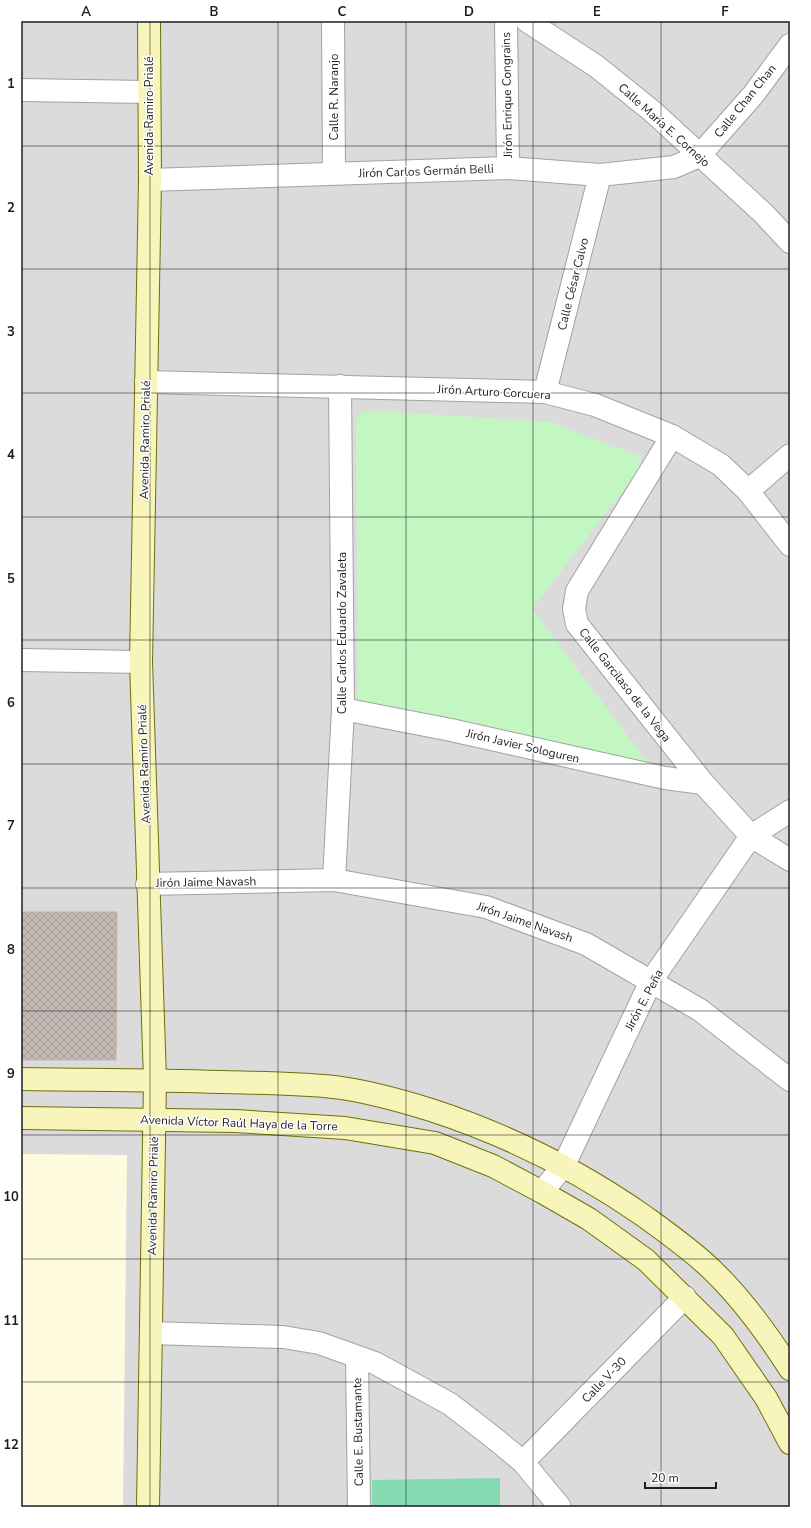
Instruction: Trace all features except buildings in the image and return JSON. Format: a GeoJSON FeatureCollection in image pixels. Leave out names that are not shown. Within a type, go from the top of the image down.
{"type":"FeatureCollection","features":[{"type":"Feature","properties":{"kind":"main road","name":"Avenida Ramiro Prialé"},"geometry":{"type":"LineString","coordinates":[[148,1507],[155,1080],[141,662],[150,180],[148,92],[149,21]]}},
{"type":"Feature","properties":{"kind":"main road"},"geometry":{"type":"LineString","coordinates":[[21,1079],[155,1080],[335,1088],[394,1099],[497,1133],[564,1165],[622,1201],[663,1230],[709,1267],[745,1305],[772,1341],[790,1369]]}},
{"type":"Feature","properties":{"kind":"main road","name":"Avenida Víctor Raúl Haya de la Torre"},"geometry":{"type":"LineString","coordinates":[[21,1118],[235,1120],[345,1128],[435,1143],[493,1166],[589,1219],[646,1260],[723,1336],[766,1398],[790,1443]]}},
{"type":"Feature","properties":{"kind":"street","name":"Calle R. Naranjo"},"geometry":{"type":"LineString","coordinates":[[333,21],[334,173]]}},
{"type":"Feature","properties":{"kind":"street","name":"Jirón Enrique Congrains"},"geometry":{"type":"LineString","coordinates":[[506,21],[508,168]]}},
{"type":"Feature","properties":{"kind":"street","name":"Calle María E. Cornejo"},"geometry":{"type":"LineString","coordinates":[[527,21],[596,66],[652,111],[699,156],[764,214],[790,242]]}},
{"type":"Feature","properties":{"kind":"street","name":"Calle Chan Chan"},"geometry":{"type":"LineString","coordinates":[[699,156],[753,95],[790,45]]}},
{"type":"Feature","properties":{"kind":"street"},"geometry":{"type":"LineString","coordinates":[[21,90],[148,92]]}},
{"type":"Feature","properties":{"kind":"street","name":"Jirón Carlos Germán Belli"},"geometry":{"type":"LineString","coordinates":[[150,180],[508,168],[600,175],[674,167],[699,156]]}},
{"type":"Feature","properties":{"kind":"street","name":"Calle César Calvo"},"geometry":{"type":"LineString","coordinates":[[545,392],[600,175]]}},
{"type":"Feature","properties":{"kind":"street","name":"Jirón Arturo Corcuera"},"geometry":{"type":"LineString","coordinates":[[146,382],[545,392],[595,405],[672,436],[721,465],[748,491],[790,544]]}},
{"type":"Feature","properties":{"kind":"street","name":"Calle Carlos Eduardo Zavaleta"},"geometry":{"type":"LineString","coordinates":[[334,880],[343,709],[340,386]]}},
{"type":"Feature","properties":{"kind":"street","name":"Calle Garcilaso de la Vega"},"geometry":{"type":"LineString","coordinates":[[672,436],[577,591],[574,609],[577,624],[703,783],[751,836]]}},
{"type":"Feature","properties":{"kind":"street"},"geometry":{"type":"LineString","coordinates":[[748,491],[790,455]]}},
{"type":"Feature","properties":{"kind":"street"},"geometry":{"type":"LineString","coordinates":[[21,660],[141,662]]}},
{"type":"Feature","properties":{"kind":"street","name":"Jirón Javier Sologuren"},"geometry":{"type":"LineString","coordinates":[[343,709],[451,730],[665,778],[703,783]]}},
{"type":"Feature","properties":{"kind":"street","name":"Jirón E. Peña"},"geometry":{"type":"LineString","coordinates":[[542,1192],[564,1165],[651,981],[751,836],[790,811]]}},
{"type":"Feature","properties":{"kind":"street"},"geometry":{"type":"LineString","coordinates":[[751,836],[790,860]]}},
{"type":"Feature","properties":{"kind":"street","name":"Jirón Jaime Navash"},"geometry":{"type":"LineString","coordinates":[[148,884],[334,880],[486,906],[586,944],[651,981],[700,1010],[790,1080]]}},
{"type":"Feature","properties":{"kind":"street","name":"Calle V-30"},"geometry":{"type":"LineString","coordinates":[[523,1462],[685,1297]]}},
{"type":"Feature","properties":{"kind":"street"},"geometry":{"type":"LineString","coordinates":[[151,1333],[283,1337],[318,1343],[375,1363],[413,1382],[450,1404],[523,1462],[560,1507]]}},
{"type":"Feature","properties":{"kind":"street","name":"Calle E. Bustamante"},"geometry":{"type":"LineString","coordinates":[[357,1357],[359,1507]]}},
{"type":"Feature","properties":{"kind":"shaded area"},"geometry":{"type":"Polygon","coordinates":[[[21,21],[790,21],[790,1507],[21,1507],[21,21]]]}},
{"type":"Feature","properties":{"kind":"shaded area"},"geometry":{"type":"Polygon","coordinates":[[[21,1154],[127,1155],[123,1507],[21,1507],[21,1154]]]}},
{"type":"Feature","properties":{"kind":"green space"},"geometry":{"type":"Polygon","coordinates":[[[374,411],[550,422],[641,457],[642,466],[532,609],[652,768],[358,708],[356,420],[363,412],[374,411]]]}},
{"type":"Feature","properties":{"kind":"green space"},"geometry":{"type":"Polygon","coordinates":[[[500,1478],[500,1507],[372,1507],[372,1480],[500,1478]]]}}]}
